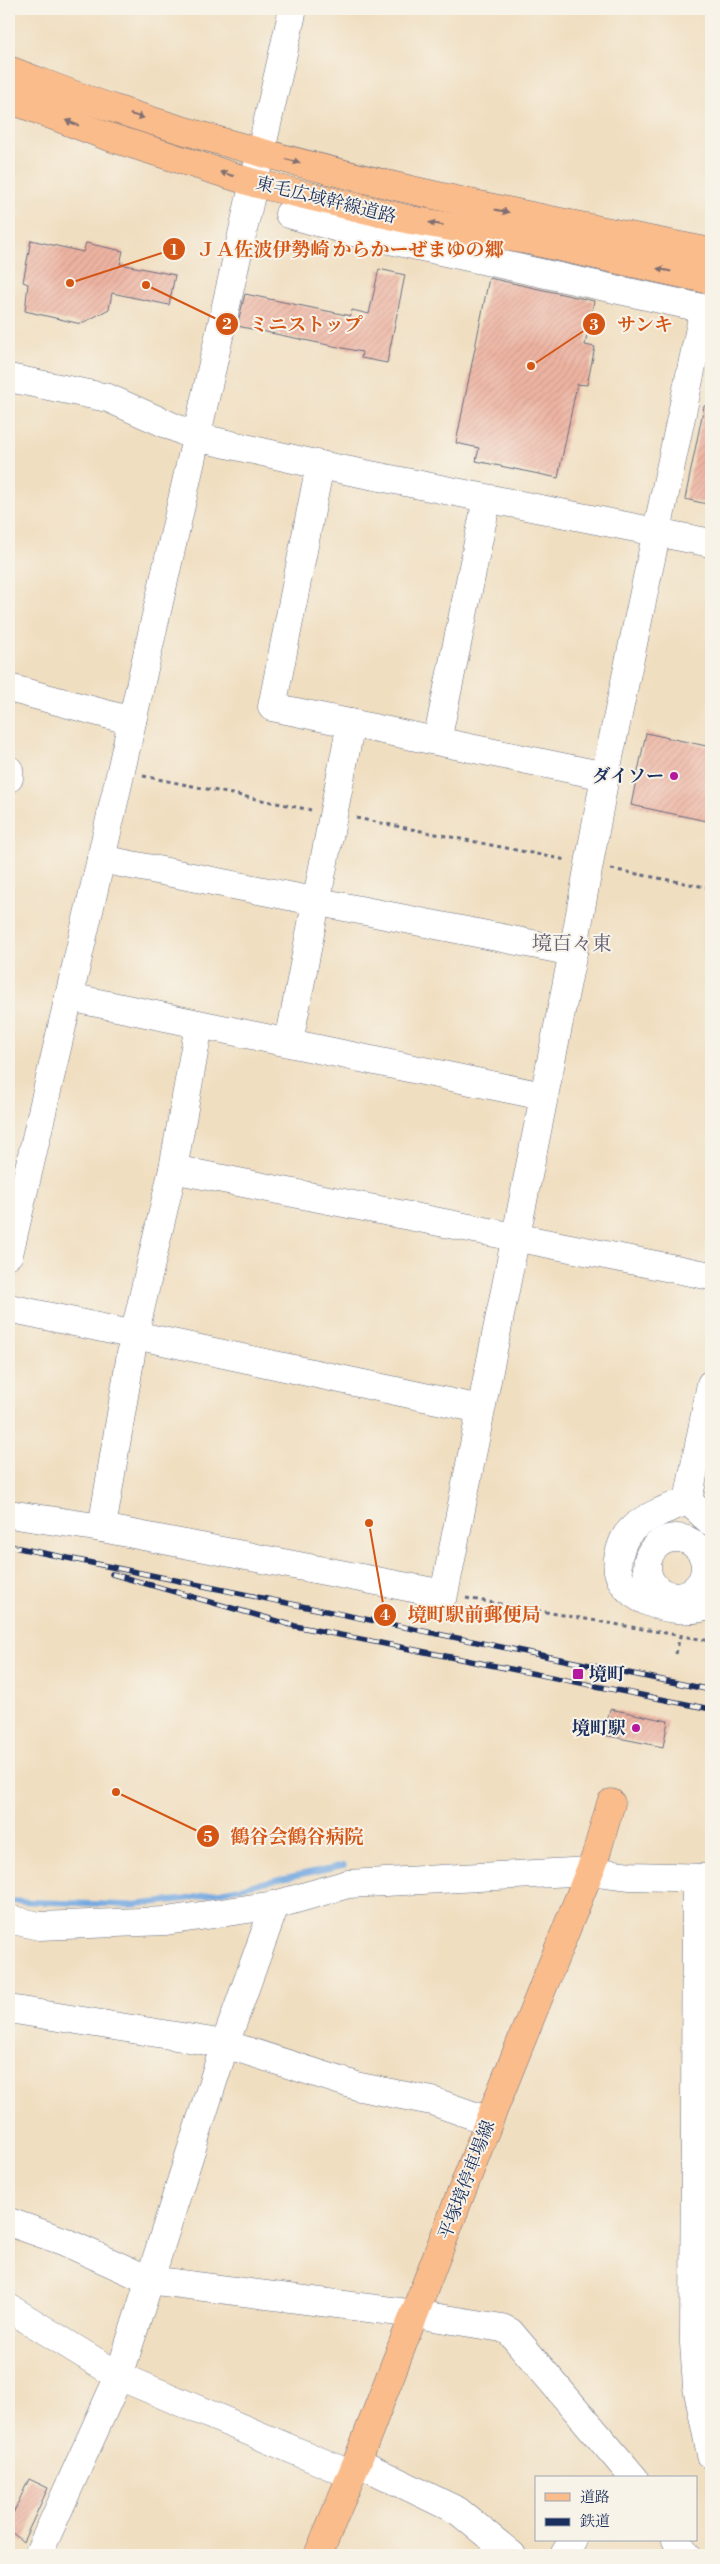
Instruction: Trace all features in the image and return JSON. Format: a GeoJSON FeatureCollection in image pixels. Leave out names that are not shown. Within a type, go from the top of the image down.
{"type":"FeatureCollection","features":[{"type":"Feature","properties":{"kind":"main road","name":"東毛広域幹線道路"},"geometry":{"type":"LineString","coordinates":[[9,70],[115,109],[261,152],[420,193],[711,252]]}},
{"type":"Feature","properties":{"kind":"main road","name":"東毛広域幹線道路"},"geometry":{"type":"LineString","coordinates":[[9,99],[106,136],[254,183],[411,220],[532,241],[711,280]]}},
{"type":"Feature","properties":{"kind":"main road","name":"平塚境停車場線"},"geometry":{"type":"LineString","coordinates":[[318,2555],[355,2468],[594,1858],[611,1803]]}},
{"type":"Feature","properties":{"kind":"street"},"geometry":{"type":"LineString","coordinates":[[9,1254],[121,772],[293,9]]}},
{"type":"Feature","properties":{"kind":"street"},"geometry":{"type":"LineString","coordinates":[[9,1514],[102,1528],[444,1594],[573,952],[606,776],[708,310],[353,232],[289,214]]}},
{"type":"Feature","properties":{"kind":"street"},"geometry":{"type":"LineString","coordinates":[[532,241],[551,277]]}},
{"type":"Feature","properties":{"kind":"street"},"geometry":{"type":"LineString","coordinates":[[9,378],[108,398],[196,437],[320,465],[711,543]]}},
{"type":"Feature","properties":{"kind":"street"},"geometry":{"type":"LineString","coordinates":[[320,465],[272,706],[606,776]]}},
{"type":"Feature","properties":{"kind":"street"},"geometry":{"type":"LineString","coordinates":[[437,741],[487,499]]}},
{"type":"Feature","properties":{"kind":"street"},"geometry":{"type":"LineString","coordinates":[[9,688],[132,721]]}},
{"type":"Feature","properties":{"kind":"street"},"geometry":{"type":"LineString","coordinates":[[289,1042],[351,723]]}},
{"type":"Feature","properties":{"kind":"street"},"geometry":{"type":"LineString","coordinates":[[9,770],[9,778]]}},
{"type":"Feature","properties":{"kind":"street"},"geometry":{"type":"LineString","coordinates":[[101,859],[573,952]]}},
{"type":"Feature","properties":{"kind":"street"},"geometry":{"type":"LineString","coordinates":[[69,997],[543,1096]]}},
{"type":"Feature","properties":{"kind":"street"},"geometry":{"type":"LineString","coordinates":[[102,1528],[134,1336],[173,1169],[199,1025]]}},
{"type":"Feature","properties":{"kind":"street"},"geometry":{"type":"LineString","coordinates":[[173,1169],[711,1276]]}},
{"type":"Feature","properties":{"kind":"street"},"geometry":{"type":"LineString","coordinates":[[9,1308],[480,1409]]}},
{"type":"Feature","properties":{"kind":"street"},"geometry":{"type":"LineString","coordinates":[[688,1501],[711,1384]]}},
{"type":"Feature","properties":{"kind":"street"},"geometry":{"type":"LineString","coordinates":[[688,1501],[657,1514],[632,1529],[623,1539],[618,1560],[621,1575],[627,1588],[645,1601],[670,1602],[690,1609],[711,1605]]}},
{"type":"Feature","properties":{"kind":"street"},"geometry":{"type":"LineString","coordinates":[[688,1501],[711,1522]]}},
{"type":"Feature","properties":{"kind":"street"},"geometry":{"type":"LineString","coordinates":[[657,1514],[668,1540]]}},
{"type":"Feature","properties":{"kind":"street"},"geometry":{"type":"LineString","coordinates":[[703,1536],[704,1575],[699,1585],[670,1602],[651,1580],[648,1570],[648,1558],[654,1549],[668,1540],[703,1536]]}},
{"type":"Feature","properties":{"kind":"street"},"geometry":{"type":"LineString","coordinates":[[9,1919],[39,1926],[156,1921],[275,1905],[348,1884],[594,1858],[630,1876],[704,1878],[703,2245],[694,2343],[697,2386],[711,2455]]}},
{"type":"Feature","properties":{"kind":"street"},"geometry":{"type":"LineString","coordinates":[[38,2555],[119,2376],[225,2044],[275,1905]]}},
{"type":"Feature","properties":{"kind":"street"},"geometry":{"type":"LineString","coordinates":[[9,2009],[225,2044],[360,2087],[432,2101],[490,2121]]}},
{"type":"Feature","properties":{"kind":"street"},"geometry":{"type":"LineString","coordinates":[[9,2222],[63,2241],[149,2280],[415,2314],[502,2328],[510,2332],[627,2474]]}},
{"type":"Feature","properties":{"kind":"street"},"geometry":{"type":"LineString","coordinates":[[9,2308],[119,2376],[355,2468],[458,2511],[512,2555]]}},
{"type":"Feature","properties":{"kind":"street"},"geometry":{"type":"LineString","coordinates":[[564,2555],[572,2542]]}},
{"type":"Feature","properties":{"kind":"street"},"geometry":{"type":"LineString","coordinates":[[677,2542],[686,2555]]}},
{"type":"Feature","properties":{"kind":"path"},"geometry":{"type":"LineString","coordinates":[[121,772],[711,888]]}},
{"type":"Feature","properties":{"kind":"path"},"geometry":{"type":"LineString","coordinates":[[444,1594],[711,1641]]}},
{"type":"Feature","properties":{"kind":"path"},"geometry":{"type":"LineString","coordinates":[[676,1654],[680,1636]]}},
{"type":"Feature","properties":{"kind":"building"},"geometry":{"type":"Polygon","coordinates":[[[31,240],[83,252],[86,243],[123,251],[120,264],[175,275],[169,305],[112,293],[109,309],[81,324],[25,311],[28,284],[23,282],[31,240]]]}},
{"type":"Feature","properties":{"kind":"building"},"geometry":{"type":"Polygon","coordinates":[[[379,269],[405,275],[387,363],[361,358],[362,352],[237,326],[245,294],[351,316],[352,310],[369,314],[379,269]]]}},
{"type":"Feature","properties":{"kind":"building"},"geometry":{"type":"Polygon","coordinates":[[[489,278],[594,301],[585,345],[595,347],[587,385],[577,384],[558,478],[476,461],[479,448],[456,443],[489,278]]]}},
{"type":"Feature","properties":{"kind":"building"},"geometry":{"type":"Polygon","coordinates":[[[704,406],[711,406],[711,505],[685,499],[704,406]]]}},
{"type":"Feature","properties":{"kind":"building","name":"ダイソー"},"geometry":{"type":"Polygon","coordinates":[[[646,733],[711,747],[711,822],[631,805],[646,733]]]}},
{"type":"Feature","properties":{"kind":"building","name":"境町駅"},"geometry":{"type":"Polygon","coordinates":[[[610,1709],[668,1721],[663,1747],[604,1735],[610,1709]]]}},
{"type":"Feature","properties":{"kind":"building"},"geometry":{"type":"Polygon","coordinates":[[[29,2479],[48,2488],[23,2542],[9,2530],[9,2522],[29,2479]]]}},
{"type":"Feature","properties":{"kind":"waterway"},"geometry":{"type":"LineString","coordinates":[[9,1901],[131,1905],[187,1899],[344,1865]]}},
{"type":"Feature","properties":{"kind":"railway"},"geometry":{"type":"LineString","coordinates":[[9,1546],[711,1690]]}},
{"type":"Feature","properties":{"kind":"railway"},"geometry":{"type":"LineString","coordinates":[[112,1574],[295,1626],[711,1709]]}},
{"type":"Feature","properties":{"kind":"place","name":"ＪＡ佐波伊勢崎 からかーぜまゆの郷"},"geometry":{"type":"Point","coordinates":[70,283]}},
{"type":"Feature","properties":{"kind":"place","name":"ミニストップ"},"geometry":{"type":"Point","coordinates":[146,285]}},
{"type":"Feature","properties":{"kind":"place","name":"サンキ"},"geometry":{"type":"Point","coordinates":[531,366]}},
{"type":"Feature","properties":{"kind":"place","name":"ダイソー"},"geometry":{"type":"Point","coordinates":[674,776]}},
{"type":"Feature","properties":{"kind":"place","name":"境町駅前郵便局"},"geometry":{"type":"Point","coordinates":[369,1523]}},
{"type":"Feature","properties":{"kind":"place","name":"境町"},"geometry":{"type":"Point","coordinates":[578,1674]}},
{"type":"Feature","properties":{"kind":"place","name":"境町駅"},"geometry":{"type":"Point","coordinates":[636,1728]}},
{"type":"Feature","properties":{"kind":"place","name":"鶴谷会鶴谷病院"},"geometry":{"type":"Point","coordinates":[116,1792]}},
{"type":"Feature","properties":{"kind":"district","name":"境百々東"},"geometry":{"type":"Point","coordinates":[572,944]}}]}
